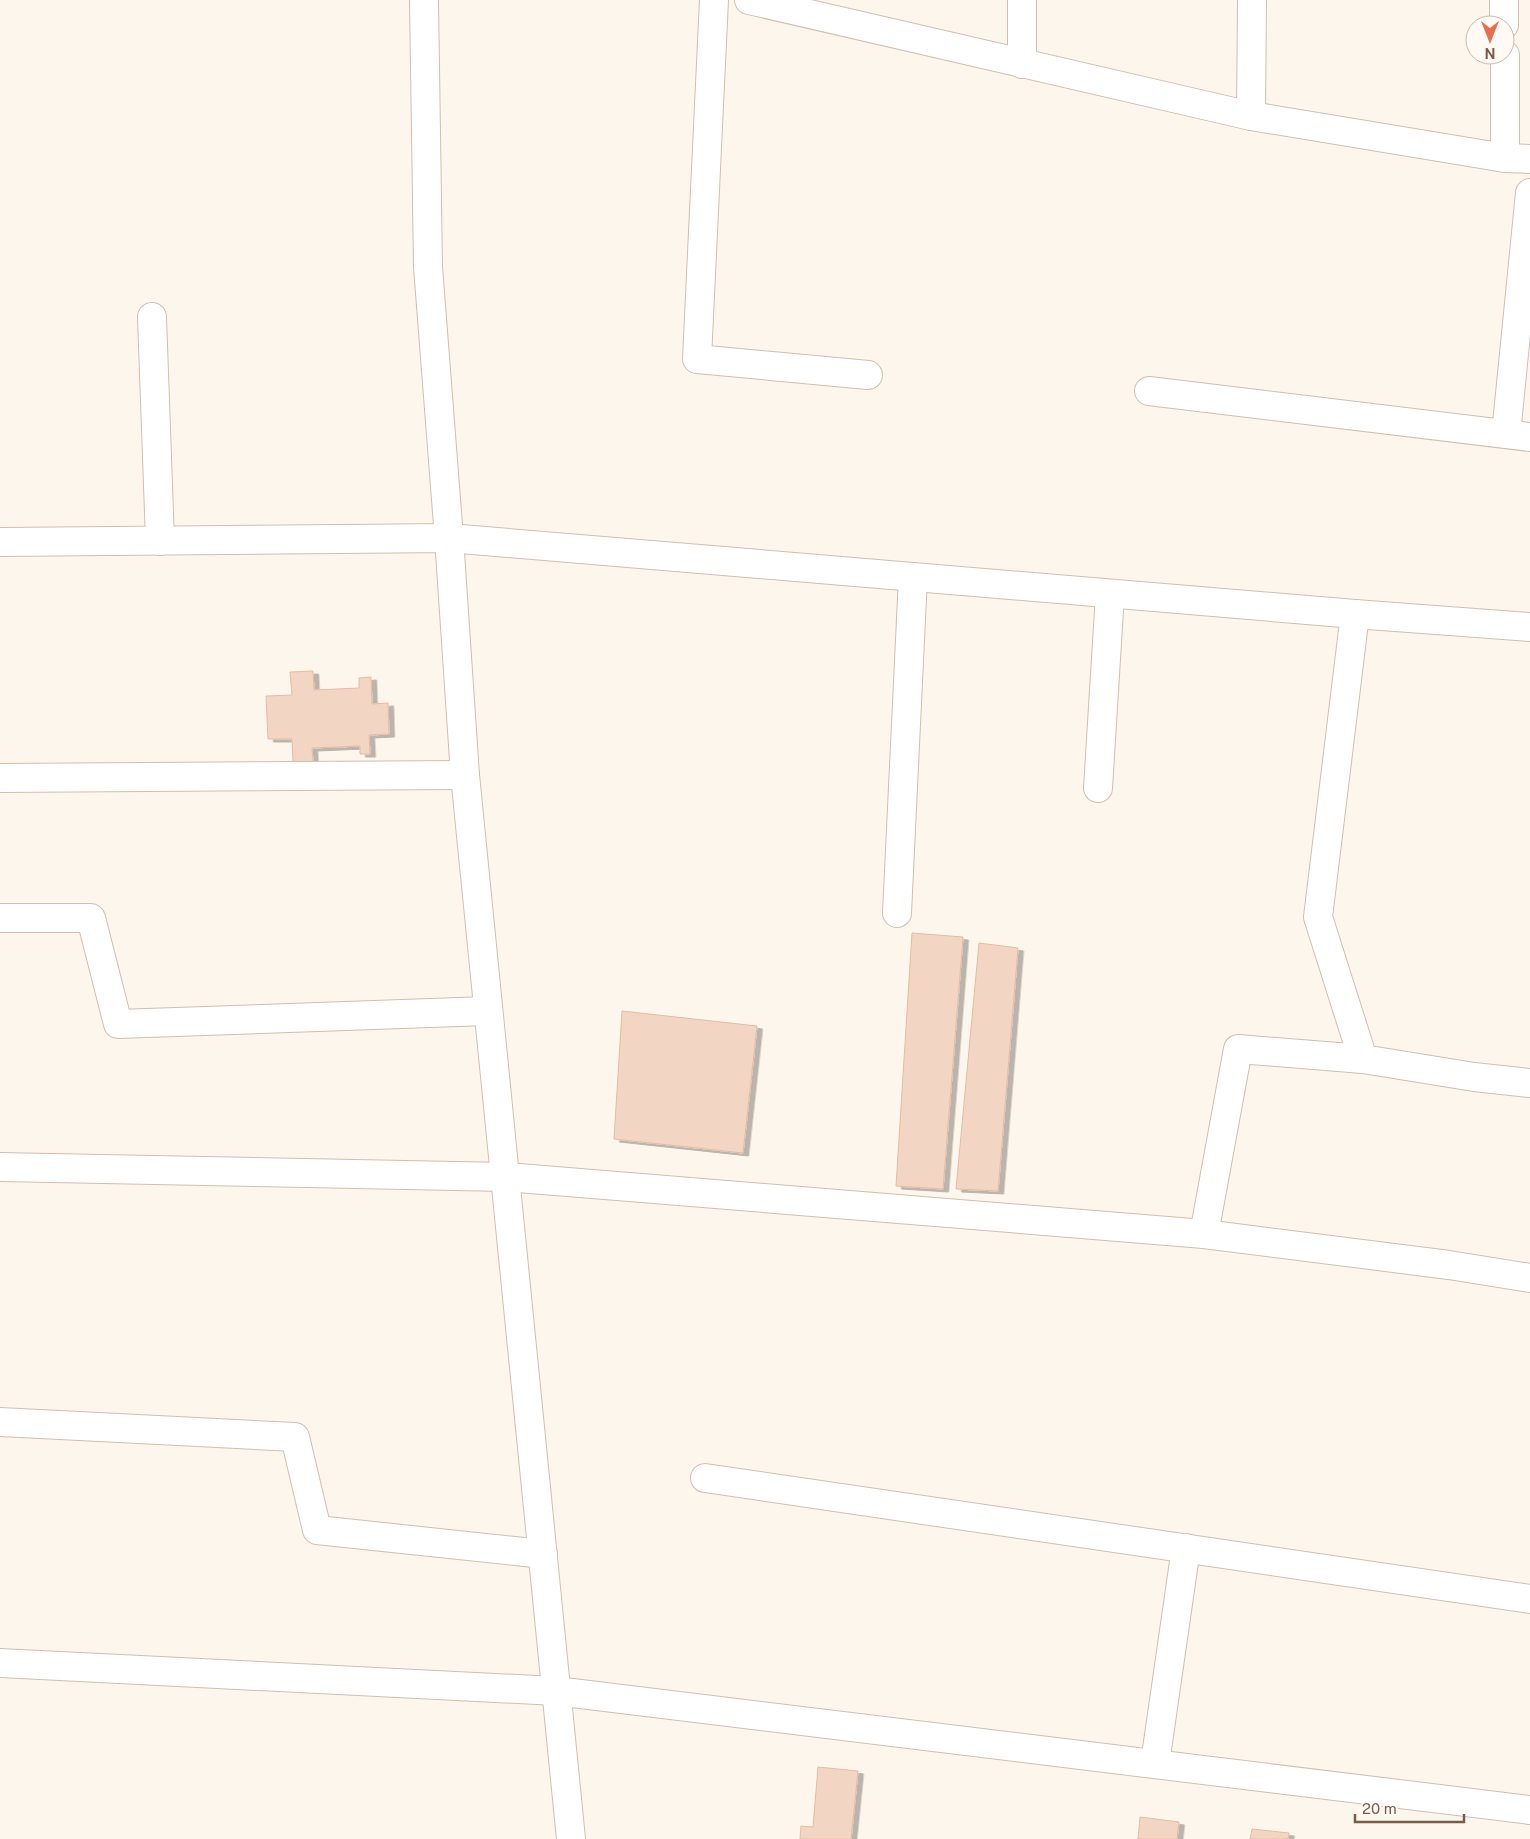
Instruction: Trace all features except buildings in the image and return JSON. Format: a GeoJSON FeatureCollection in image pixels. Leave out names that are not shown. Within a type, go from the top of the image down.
{"type":"FeatureCollection","features":[{"type":"Feature","properties":{"kind":"street"},"geometry":{"type":"LineString","coordinates":[[424,0],[428,267],[465,775],[487,1012],[506,1177],[571,1839]]}},
{"type":"Feature","properties":{"kind":"street"},"geometry":{"type":"LineString","coordinates":[[714,0],[697,359],[868,375]]}},
{"type":"Feature","properties":{"kind":"street"},"geometry":{"type":"LineString","coordinates":[[749,0],[799,6],[1022,64],[1250,116],[1518,158],[1506,65]]}},
{"type":"Feature","properties":{"kind":"street"},"geometry":{"type":"LineString","coordinates":[[1022,0],[1022,64]]}},
{"type":"Feature","properties":{"kind":"street"},"geometry":{"type":"LineString","coordinates":[[1250,116],[1252,0]]}},
{"type":"Feature","properties":{"kind":"street"},"geometry":{"type":"LineString","coordinates":[[1504,0],[1504,15]]}},
{"type":"Feature","properties":{"kind":"street"},"geometry":{"type":"LineString","coordinates":[[1150,391],[1518,435],[1530,193]]}},
{"type":"Feature","properties":{"kind":"street"},"geometry":{"type":"LineString","coordinates":[[152,317],[160,541]]}},
{"type":"Feature","properties":{"kind":"street"},"geometry":{"type":"LineString","coordinates":[[0,542],[449,538],[1530,628]]}},
{"type":"Feature","properties":{"kind":"street"},"geometry":{"type":"LineString","coordinates":[[897,913],[913,577]]}},
{"type":"Feature","properties":{"kind":"street"},"geometry":{"type":"LineString","coordinates":[[1098,788],[1110,594]]}},
{"type":"Feature","properties":{"kind":"street"},"geometry":{"type":"LineString","coordinates":[[1355,614],[1318,916],[1363,1060]]}},
{"type":"Feature","properties":{"kind":"street"},"geometry":{"type":"LineString","coordinates":[[0,778],[465,775]]}},
{"type":"Feature","properties":{"kind":"street"},"geometry":{"type":"LineString","coordinates":[[0,918],[91,918],[118,1024],[487,1012]]}},
{"type":"Feature","properties":{"kind":"street"},"geometry":{"type":"LineString","coordinates":[[1204,1234],[1238,1049],[1363,1060],[1474,1077],[1530,1083]]}},
{"type":"Feature","properties":{"kind":"street"},"geometry":{"type":"LineString","coordinates":[[0,1167],[506,1177],[1204,1234],[1530,1278]]}},
{"type":"Feature","properties":{"kind":"street"},"geometry":{"type":"LineString","coordinates":[[0,1422],[295,1437],[316,1530],[542,1554]]}},
{"type":"Feature","properties":{"kind":"street"},"geometry":{"type":"LineString","coordinates":[[705,1478],[1530,1598]]}},
{"type":"Feature","properties":{"kind":"street"},"geometry":{"type":"LineString","coordinates":[[1155,1763],[1186,1548]]}},
{"type":"Feature","properties":{"kind":"street"},"geometry":{"type":"LineString","coordinates":[[0,1663],[556,1691],[1530,1810]]}}]}
